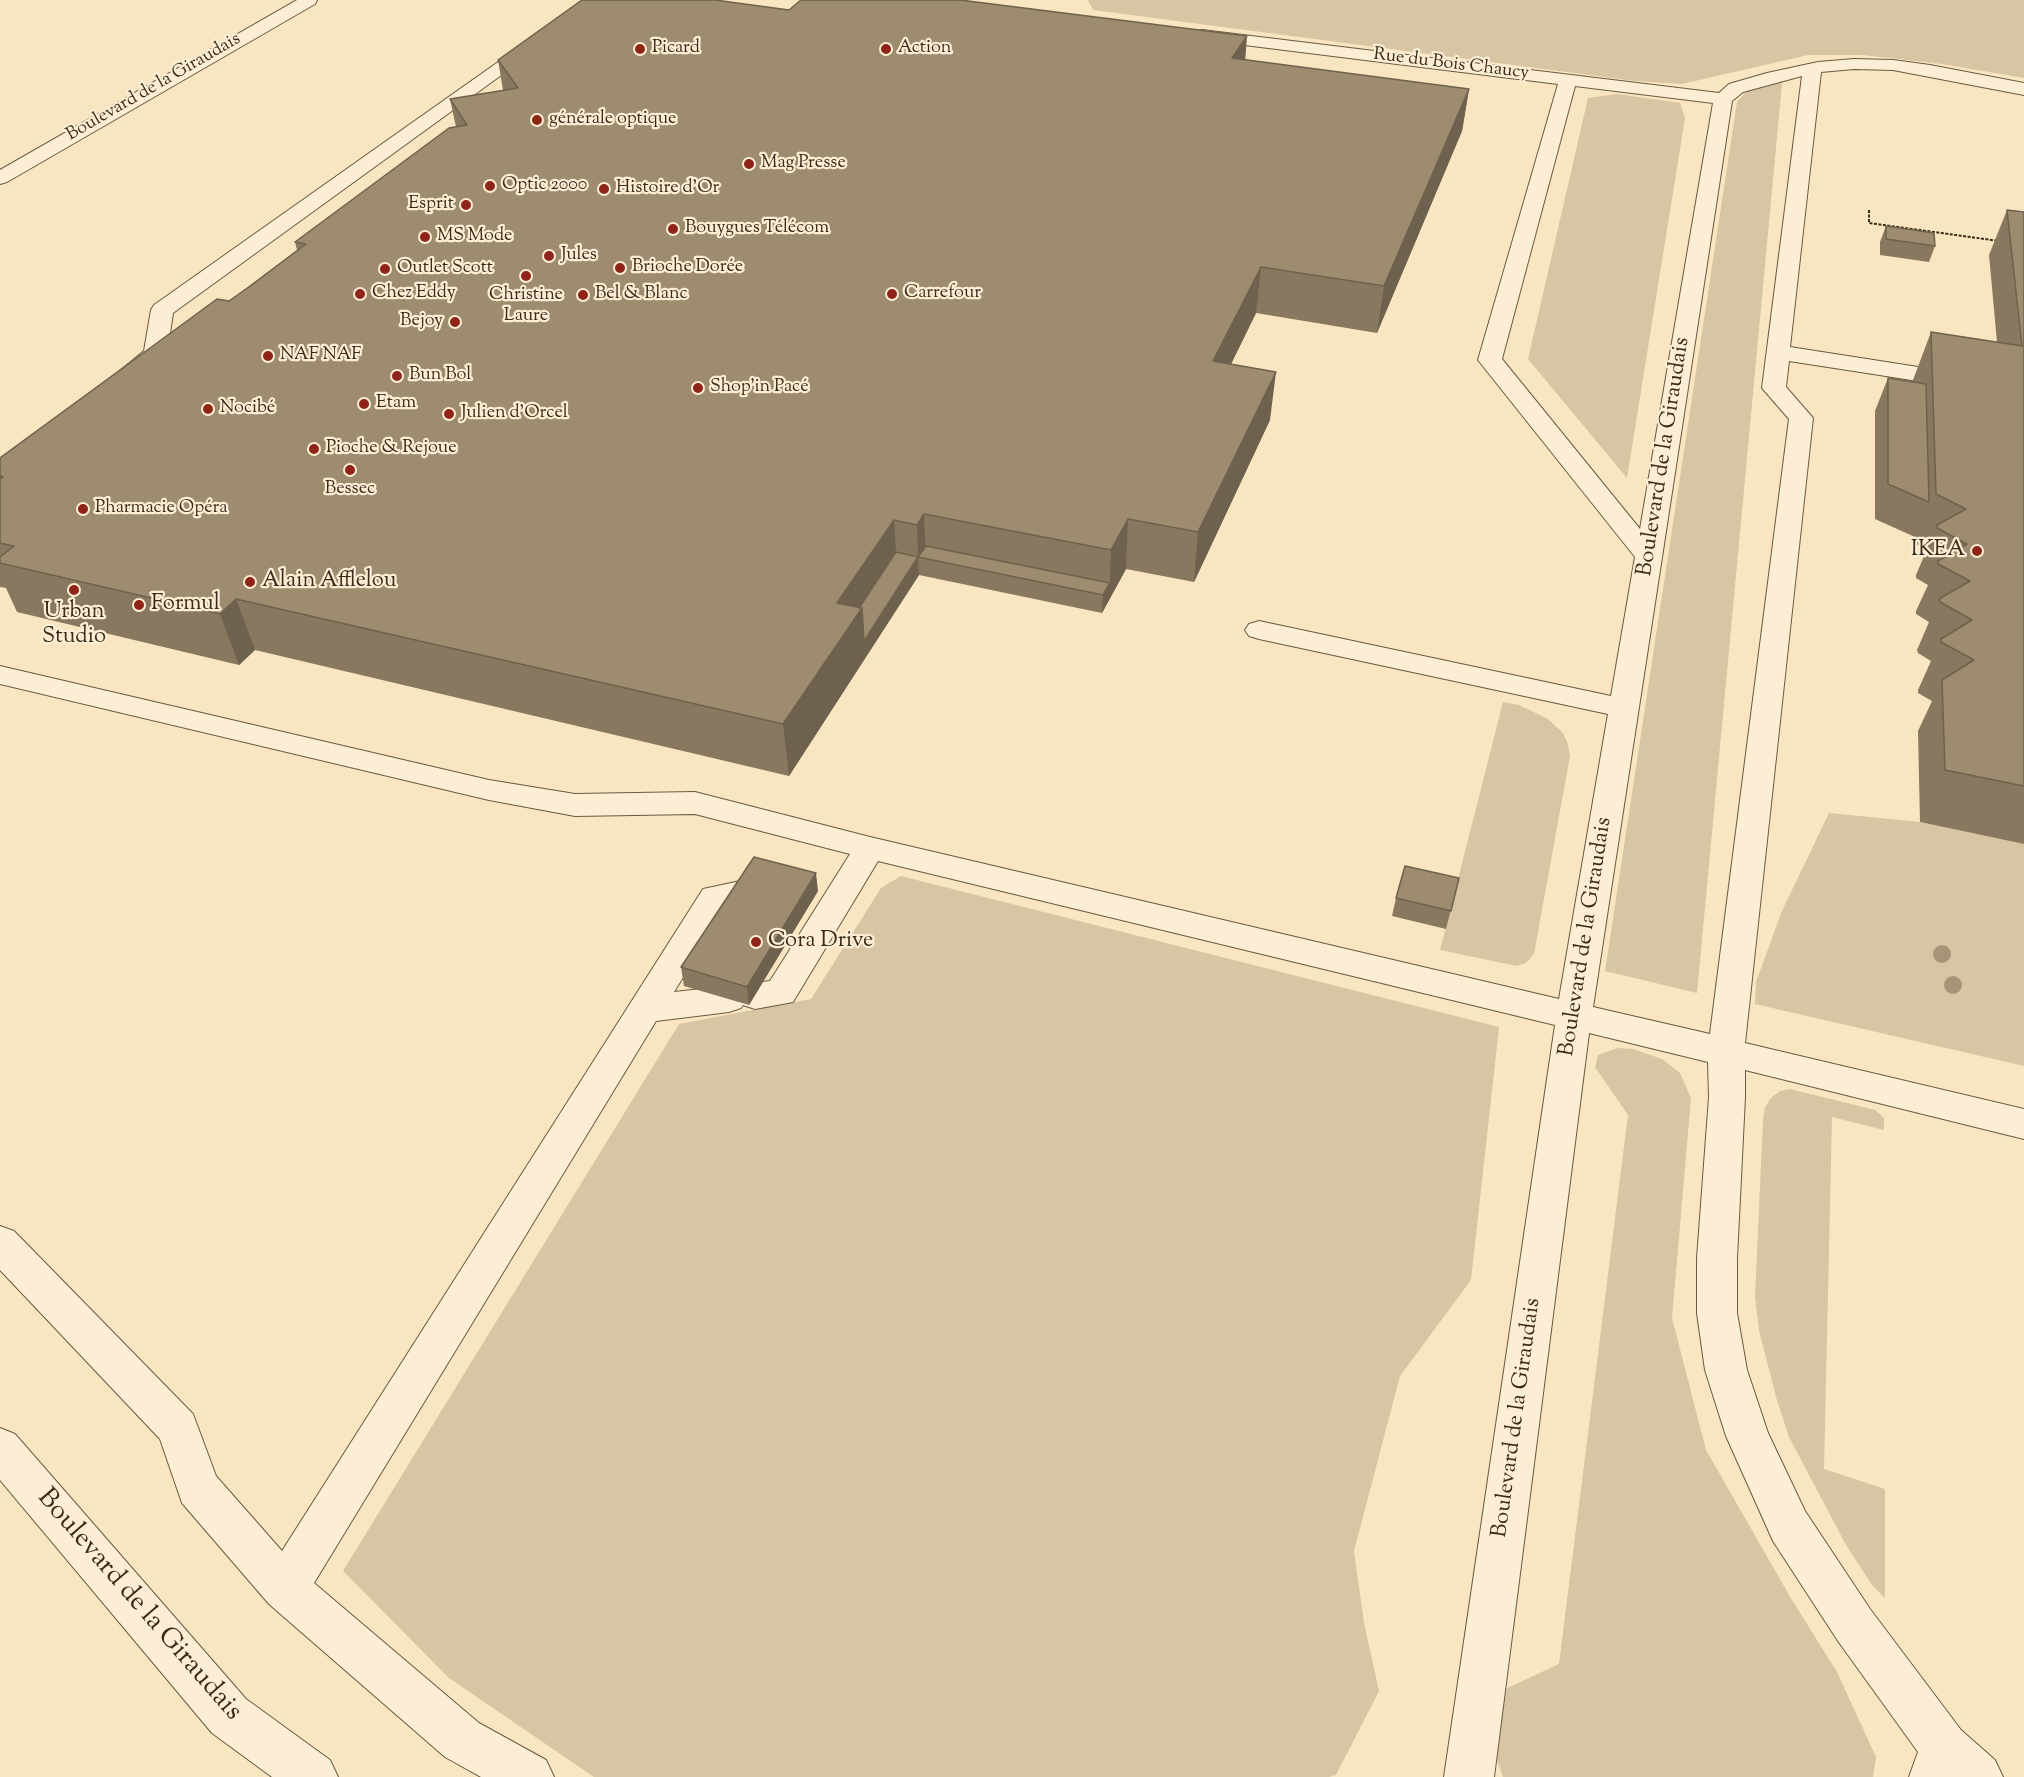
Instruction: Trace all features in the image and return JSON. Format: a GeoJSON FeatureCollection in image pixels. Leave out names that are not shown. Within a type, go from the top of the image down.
{"type":"FeatureCollection","features":[{"type":"Feature","properties":{"kind":"lane","name":"Boulevard de la Giraudais"},"geometry":{"type":"LineString","coordinates":[[0,178],[309,0]]}},
{"type":"Feature","properties":{"kind":"lane"},"geometry":{"type":"LineString","coordinates":[[118,383],[155,354],[162,310],[597,0]]}},
{"type":"Feature","properties":{"kind":"lane","name":"Rue du Bois Chaucy"},"geometry":{"type":"LineString","coordinates":[[1189,33],[1723,99]]}},
{"type":"Feature","properties":{"kind":"lane"},"geometry":{"type":"LineString","coordinates":[[1257,58],[1281,44]]}},
{"type":"Feature","properties":{"kind":"lane"},"geometry":{"type":"LineString","coordinates":[[1723,99],[1736,88],[1812,69],[1854,64],[1893,65],[2024,89]]}},
{"type":"Feature","properties":{"kind":"lane"},"geometry":{"type":"LineString","coordinates":[[1812,69],[1774,388],[1801,418],[1726,1052],[1727,1097],[1718,1258],[1718,1313],[1726,1370],[1736,1403],[1747,1436],[1789,1526],[1952,1767]]}},
{"type":"Feature","properties":{"kind":"lane"},"geometry":{"type":"LineString","coordinates":[[1568,80],[1490,360],[1648,556]]}},
{"type":"Feature","properties":{"kind":"lane","name":"Boulevard de la Giraudais"},"geometry":{"type":"LineString","coordinates":[[1469,1777],[1574,1014],[1723,99]]}},
{"type":"Feature","properties":{"kind":"lane"},"geometry":{"type":"LineString","coordinates":[[1779,352],[1931,376]]}},
{"type":"Feature","properties":{"kind":"lane"},"geometry":{"type":"LineString","coordinates":[[1260,630],[1623,708]]}},
{"type":"Feature","properties":{"kind":"lane"},"geometry":{"type":"LineString","coordinates":[[0,675],[489,790],[575,805],[695,802],[870,848],[1574,1014],[2024,1124]]}},
{"type":"Feature","properties":{"kind":"lane"},"geometry":{"type":"LineString","coordinates":[[645,1010],[781,993],[870,848]]}},
{"type":"Feature","properties":{"kind":"lane"},"geometry":{"type":"LineString","coordinates":[[819,882],[853,876]]}},
{"type":"Feature","properties":{"kind":"lane"},"geometry":{"type":"LineString","coordinates":[[285,1588],[715,897],[745,892]]}},
{"type":"Feature","properties":{"kind":"lane"},"geometry":{"type":"LineString","coordinates":[[0,1243],[178,1428],[198,1488],[285,1588],[462,1740],[529,1777]]}},
{"type":"Feature","properties":{"kind":"lane","name":"Boulevard de la Giraudais"},"geometry":{"type":"LineString","coordinates":[[0,1448],[229,1716],[313,1777]]}},
{"type":"Feature","properties":{"kind":"path"},"geometry":{"type":"LineString","coordinates":[[1869,210],[1869,223],[2002,242]]}},
{"type":"Feature","properties":{"kind":"shaded area"},"geometry":{"type":"Polygon","coordinates":[[[1088,0],[2024,0],[2024,78],[1942,64],[1863,55],[1808,55],[1682,84],[1635,81],[1093,10],[1088,0]]]}},
{"type":"Feature","properties":{"kind":"shaded area"},"geometry":{"type":"Polygon","coordinates":[[[1781,82],[1697,993],[1605,971],[1737,102],[1748,90],[1781,82]]]}},
{"type":"Feature","properties":{"kind":"shaded area"},"geometry":{"type":"Polygon","coordinates":[[[1617,94],[1680,103],[1685,118],[1627,478],[1528,359],[1588,98],[1617,94]]]}},
{"type":"Feature","properties":{"kind":"shaded area"},"geometry":{"type":"Polygon","coordinates":[[[1503,702],[1519,705],[1548,719],[1563,733],[1570,756],[1534,954],[1526,963],[1517,966],[1440,950],[1503,702]]]}},
{"type":"Feature","properties":{"kind":"shaded area"},"geometry":{"type":"Polygon","coordinates":[[[1829,813],[1920,822],[2024,844],[2024,1066],[1755,1004],[1756,982],[1782,911],[1829,813]]]}},
{"type":"Feature","properties":{"kind":"shaded area"},"geometry":{"type":"Polygon","coordinates":[[[901,876],[1499,1027],[1471,1280],[1400,1376],[1354,1551],[1364,1623],[1379,1691],[1336,1775],[1329,1777],[594,1777],[449,1678],[343,1571],[679,1024],[811,999],[881,888],[901,876]]]}},
{"type":"Feature","properties":{"kind":"shaded area"},"geometry":{"type":"Polygon","coordinates":[[[1617,1048],[1633,1049],[1662,1059],[1680,1073],[1691,1098],[1672,1318],[1706,1450],[1792,1600],[1837,1672],[1876,1757],[1873,1777],[1503,1777],[1493,1749],[1501,1691],[1559,1664],[1628,1115],[1595,1067],[1598,1055],[1617,1048]]]}},
{"type":"Feature","properties":{"kind":"shaded area"},"geometry":{"type":"Polygon","coordinates":[[[1790,1089],[1875,1110],[1884,1118],[1884,1130],[1832,1117],[1824,1469],[1885,1489],[1885,1598],[1872,1585],[1846,1545],[1789,1437],[1759,1330],[1755,1297],[1763,1120],[1765,1107],[1771,1098],[1780,1091],[1790,1089]]]}},
{"type":"Feature","properties":{"kind":"building","name":"Shop'in Pacé"},"geometry":{"type":"Polygon","coordinates":[[[582,0],[715,0],[789,10],[801,0],[960,0],[1247,36],[1232,58],[1469,89],[1384,286],[1261,267],[1213,361],[1276,372],[1198,532],[1128,519],[1111,550],[924,514],[917,525],[894,520],[837,603],[862,608],[783,724],[236,599],[220,614],[0,563],[0,557],[14,546],[0,543],[0,479],[3,477],[0,476],[0,458],[217,299],[229,301],[249,287],[306,244],[295,242],[449,128],[467,125],[450,99],[518,88],[498,60],[582,0]]]}},
{"type":"Feature","properties":{"kind":"building","name":"IKEA"},"geometry":{"type":"Polygon","coordinates":[[[2007,210],[2024,212],[2024,786],[1945,770],[1942,680],[1974,660],[1941,642],[1941,639],[1972,620],[1940,602],[1939,599],[1970,581],[1938,564],[1938,561],[1967,544],[1937,528],[1937,525],[1966,509],[1936,494],[1931,332],[2022,346],[2007,210]]]}},
{"type":"Feature","properties":{"kind":"building"},"geometry":{"type":"Polygon","coordinates":[[[1886,226],[1934,233],[1935,246],[1886,239],[1886,226]]]}},
{"type":"Feature","properties":{"kind":"building"},"geometry":{"type":"Polygon","coordinates":[[[1888,378],[1926,384],[1929,502],[1888,484],[1888,378]]]}},
{"type":"Feature","properties":{"kind":"building"},"geometry":{"type":"Polygon","coordinates":[[[926,546],[1110,583],[1103,595],[918,557],[926,546]]]}},
{"type":"Feature","properties":{"kind":"building"},"geometry":{"type":"Polygon","coordinates":[[[896,552],[918,557],[864,641],[862,608],[859,608],[896,552]]]}},
{"type":"Feature","properties":{"kind":"building"},"geometry":{"type":"Polygon","coordinates":[[[754,857],[816,873],[747,987],[681,967],[754,857]]]}},
{"type":"Feature","properties":{"kind":"building"},"geometry":{"type":"Polygon","coordinates":[[[1405,866],[1459,878],[1451,911],[1396,898],[1405,866]]]}},
{"type":"Feature","properties":{"kind":"place","name":"Picard"},"geometry":{"type":"Point","coordinates":[640,49]}},
{"type":"Feature","properties":{"kind":"place","name":"Action"},"geometry":{"type":"Point","coordinates":[886,49]}},
{"type":"Feature","properties":{"kind":"place","name":"générale optique"},"geometry":{"type":"Point","coordinates":[537,120]}},
{"type":"Feature","properties":{"kind":"place","name":"Mag Presse"},"geometry":{"type":"Point","coordinates":[749,164]}},
{"type":"Feature","properties":{"kind":"place","name":"Optic 2000"},"geometry":{"type":"Point","coordinates":[490,186]}},
{"type":"Feature","properties":{"kind":"place","name":"Histoire d'Or"},"geometry":{"type":"Point","coordinates":[604,189]}},
{"type":"Feature","properties":{"kind":"place","name":"Esprit"},"geometry":{"type":"Point","coordinates":[466,205]}},
{"type":"Feature","properties":{"kind":"place","name":"Bouygues Télécom"},"geometry":{"type":"Point","coordinates":[673,229]}},
{"type":"Feature","properties":{"kind":"place","name":"MS Mode"},"geometry":{"type":"Point","coordinates":[425,237]}},
{"type":"Feature","properties":{"kind":"place","name":"Jules"},"geometry":{"type":"Point","coordinates":[549,256]}},
{"type":"Feature","properties":{"kind":"place","name":"Brioche Dorée"},"geometry":{"type":"Point","coordinates":[620,268]}},
{"type":"Feature","properties":{"kind":"place","name":"Outlet Scott"},"geometry":{"type":"Point","coordinates":[385,269]}},
{"type":"Feature","properties":{"kind":"place","name":"Christine Laure"},"geometry":{"type":"Point","coordinates":[526,276]}},
{"type":"Feature","properties":{"kind":"place","name":"Chez Eddy"},"geometry":{"type":"Point","coordinates":[360,294]}},
{"type":"Feature","properties":{"kind":"place","name":"Carrefour"},"geometry":{"type":"Point","coordinates":[892,294]}},
{"type":"Feature","properties":{"kind":"place","name":"Bel & Blanc"},"geometry":{"type":"Point","coordinates":[583,295]}},
{"type":"Feature","properties":{"kind":"place","name":"Bejoy"},"geometry":{"type":"Point","coordinates":[455,322]}},
{"type":"Feature","properties":{"kind":"place","name":"NAF NAF"},"geometry":{"type":"Point","coordinates":[268,356]}},
{"type":"Feature","properties":{"kind":"place","name":"Bun Bol"},"geometry":{"type":"Point","coordinates":[397,376]}},
{"type":"Feature","properties":{"kind":"place","name":"Shop'in Pacé"},"geometry":{"type":"Point","coordinates":[698,388]}},
{"type":"Feature","properties":{"kind":"place","name":"Etam"},"geometry":{"type":"Point","coordinates":[364,404]}},
{"type":"Feature","properties":{"kind":"place","name":"Nocibé"},"geometry":{"type":"Point","coordinates":[208,409]}},
{"type":"Feature","properties":{"kind":"place","name":"Julien d'Orcel"},"geometry":{"type":"Point","coordinates":[449,414]}},
{"type":"Feature","properties":{"kind":"place","name":"Pioche & Rejoue"},"geometry":{"type":"Point","coordinates":[314,449]}},
{"type":"Feature","properties":{"kind":"place","name":"Bessec"},"geometry":{"type":"Point","coordinates":[350,470]}},
{"type":"Feature","properties":{"kind":"place","name":"Pharmacie Opéra"},"geometry":{"type":"Point","coordinates":[83,509]}},
{"type":"Feature","properties":{"kind":"place","name":"IKEA"},"geometry":{"type":"Point","coordinates":[1977,551]}},
{"type":"Feature","properties":{"kind":"place","name":"Alain Afflelou"},"geometry":{"type":"Point","coordinates":[250,582]}},
{"type":"Feature","properties":{"kind":"place","name":"Urban Studio"},"geometry":{"type":"Point","coordinates":[74,590]}},
{"type":"Feature","properties":{"kind":"place","name":"Formul"},"geometry":{"type":"Point","coordinates":[139,605]}},
{"type":"Feature","properties":{"kind":"place","name":"Cora Drive"},"geometry":{"type":"Point","coordinates":[756,942]}}]}
